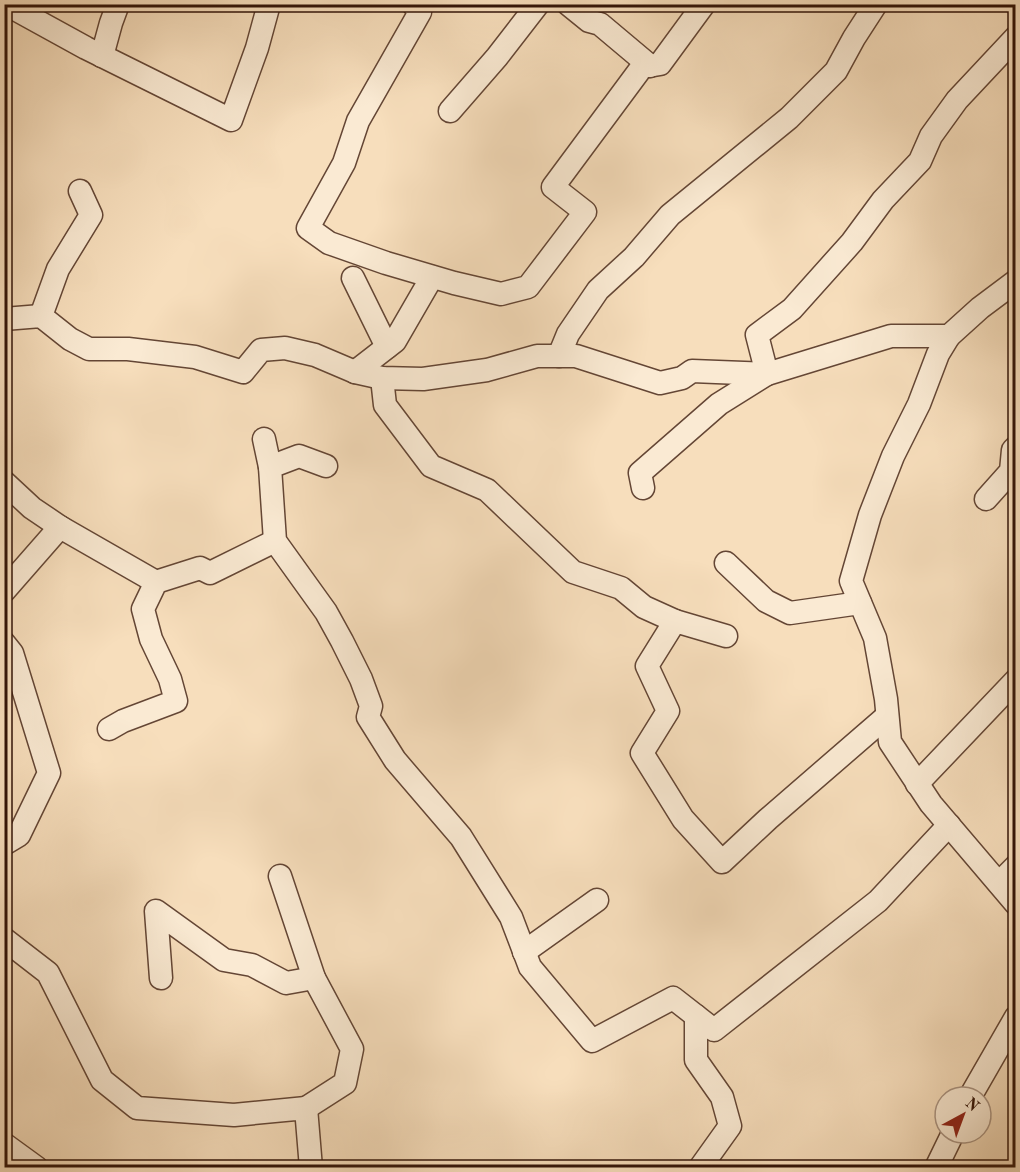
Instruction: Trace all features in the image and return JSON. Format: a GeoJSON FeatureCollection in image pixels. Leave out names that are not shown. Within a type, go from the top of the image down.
{"type":"FeatureCollection","features":[{"type":"Feature","properties":{"kind":"street"},"geometry":{"type":"LineString","coordinates":[[6,4],[102,56],[231,120],[257,48],[269,4]]}},
{"type":"Feature","properties":{"kind":"street"},"geometry":{"type":"LineString","coordinates":[[102,56],[118,4]]}},
{"type":"Feature","properties":{"kind":"street"},"geometry":{"type":"LineString","coordinates":[[413,4],[420,12],[358,121],[344,163],[309,228],[329,243],[386,263],[501,294],[528,287],[585,212],[553,187],[642,67],[660,64],[704,4]]}},
{"type":"Feature","properties":{"kind":"street"},"geometry":{"type":"LineString","coordinates":[[450,111],[497,57],[538,4]]}},
{"type":"Feature","properties":{"kind":"street"},"geometry":{"type":"LineString","coordinates":[[559,356],[568,334],[598,290],[634,257],[670,215],[789,118],[836,71],[876,4]]}},
{"type":"Feature","properties":{"kind":"street"},"geometry":{"type":"LineString","coordinates":[[571,6],[589,21],[600,24],[650,66]]}},
{"type":"Feature","properties":{"kind":"street"},"geometry":{"type":"LineString","coordinates":[[767,374],[758,335],[792,309],[852,242],[883,200],[920,161],[931,136],[957,100],[1016,37]]}},
{"type":"Feature","properties":{"kind":"street"},"geometry":{"type":"LineString","coordinates":[[41,315],[58,269],[91,215],[80,191]]}},
{"type":"Feature","properties":{"kind":"street"},"geometry":{"type":"LineString","coordinates":[[355,372],[394,341],[432,277]]}},
{"type":"Feature","properties":{"kind":"street"},"geometry":{"type":"LineString","coordinates":[[353,279],[387,347]]}},
{"type":"Feature","properties":{"kind":"street"},"geometry":{"type":"LineString","coordinates":[[1016,281],[980,308],[949,336],[939,354],[919,404],[893,456],[870,514],[851,581],[875,638],[890,742],[931,804],[1016,904]]}},
{"type":"Feature","properties":{"kind":"street"},"geometry":{"type":"LineString","coordinates":[[4,319],[41,315],[70,339],[89,349],[128,349],[195,357],[243,372],[261,350],[285,348],[315,354],[355,372],[382,378],[423,379],[487,370],[537,356],[576,356],[660,382],[682,378],[692,371],[767,374]]}},
{"type":"Feature","properties":{"kind":"street"},"geometry":{"type":"LineString","coordinates":[[643,488],[640,473],[719,405],[767,374],[891,336],[949,336]]}},
{"type":"Feature","properties":{"kind":"street"},"geometry":{"type":"LineString","coordinates":[[382,378],[385,405],[431,466],[487,490],[573,572],[621,588],[644,608],[675,621],[726,636]]}},
{"type":"Feature","properties":{"kind":"street"},"geometry":{"type":"LineString","coordinates":[[264,439],[270,467],[275,541],[326,612],[342,641],[361,679],[370,706],[368,717],[395,760],[461,837],[511,917],[530,968],[592,1041],[673,998],[714,1030],[878,901],[949,825]]}},
{"type":"Feature","properties":{"kind":"street"},"geometry":{"type":"LineString","coordinates":[[986,499],[1011,471],[1013,450],[1016,447]]}},
{"type":"Feature","properties":{"kind":"street"},"geometry":{"type":"LineString","coordinates":[[270,467],[299,456],[326,466]]}},
{"type":"Feature","properties":{"kind":"street"},"geometry":{"type":"LineString","coordinates":[[4,482],[32,508],[63,529],[156,582]]}},
{"type":"Feature","properties":{"kind":"street"},"geometry":{"type":"LineString","coordinates":[[4,591],[60,527],[63,529]]}},
{"type":"Feature","properties":{"kind":"street"},"geometry":{"type":"LineString","coordinates":[[109,729],[123,721],[176,701],[170,679],[151,639],[142,609],[156,582],[200,568],[210,573],[275,541]]}},
{"type":"Feature","properties":{"kind":"street"},"geometry":{"type":"LineString","coordinates":[[726,563],[766,601],[789,613],[860,603]]}},
{"type":"Feature","properties":{"kind":"street"},"geometry":{"type":"LineString","coordinates":[[675,621],[647,666],[668,711],[642,753],[683,819],[722,862],[887,716]]}},
{"type":"Feature","properties":{"kind":"street"},"geometry":{"type":"LineString","coordinates":[[4,643],[12,653],[49,773],[19,835],[4,844]]}},
{"type":"Feature","properties":{"kind":"street"},"geometry":{"type":"LineString","coordinates":[[917,783],[1016,680]]}},
{"type":"Feature","properties":{"kind":"street"},"geometry":{"type":"LineString","coordinates":[[999,883],[1016,866]]}},
{"type":"Feature","properties":{"kind":"street"},"geometry":{"type":"LineString","coordinates":[[4,939],[48,973],[80,1032],[102,1080],[137,1108],[234,1115],[306,1108],[345,1083],[352,1049],[314,978],[280,876]]}},
{"type":"Feature","properties":{"kind":"street"},"geometry":{"type":"LineString","coordinates":[[524,952],[597,900]]}},
{"type":"Feature","properties":{"kind":"street"},"geometry":{"type":"LineString","coordinates":[[161,978],[156,911],[224,960],[252,965],[286,983],[314,978]]}},
{"type":"Feature","properties":{"kind":"street"},"geometry":{"type":"LineString","coordinates":[[696,1016],[696,1060],[722,1097],[730,1126],[700,1167]]}},
{"type":"Feature","properties":{"kind":"street"},"geometry":{"type":"LineString","coordinates":[[977,1085],[1016,1017]]}},
{"type":"Feature","properties":{"kind":"street"},"geometry":{"type":"LineString","coordinates":[[306,1108],[311,1167]]}},
{"type":"Feature","properties":{"kind":"street"},"geometry":{"type":"LineString","coordinates":[[4,1144],[37,1167]]}},
{"type":"Feature","properties":{"kind":"street"},"geometry":{"type":"LineString","coordinates":[[936,1167],[947,1145]]}}]}
